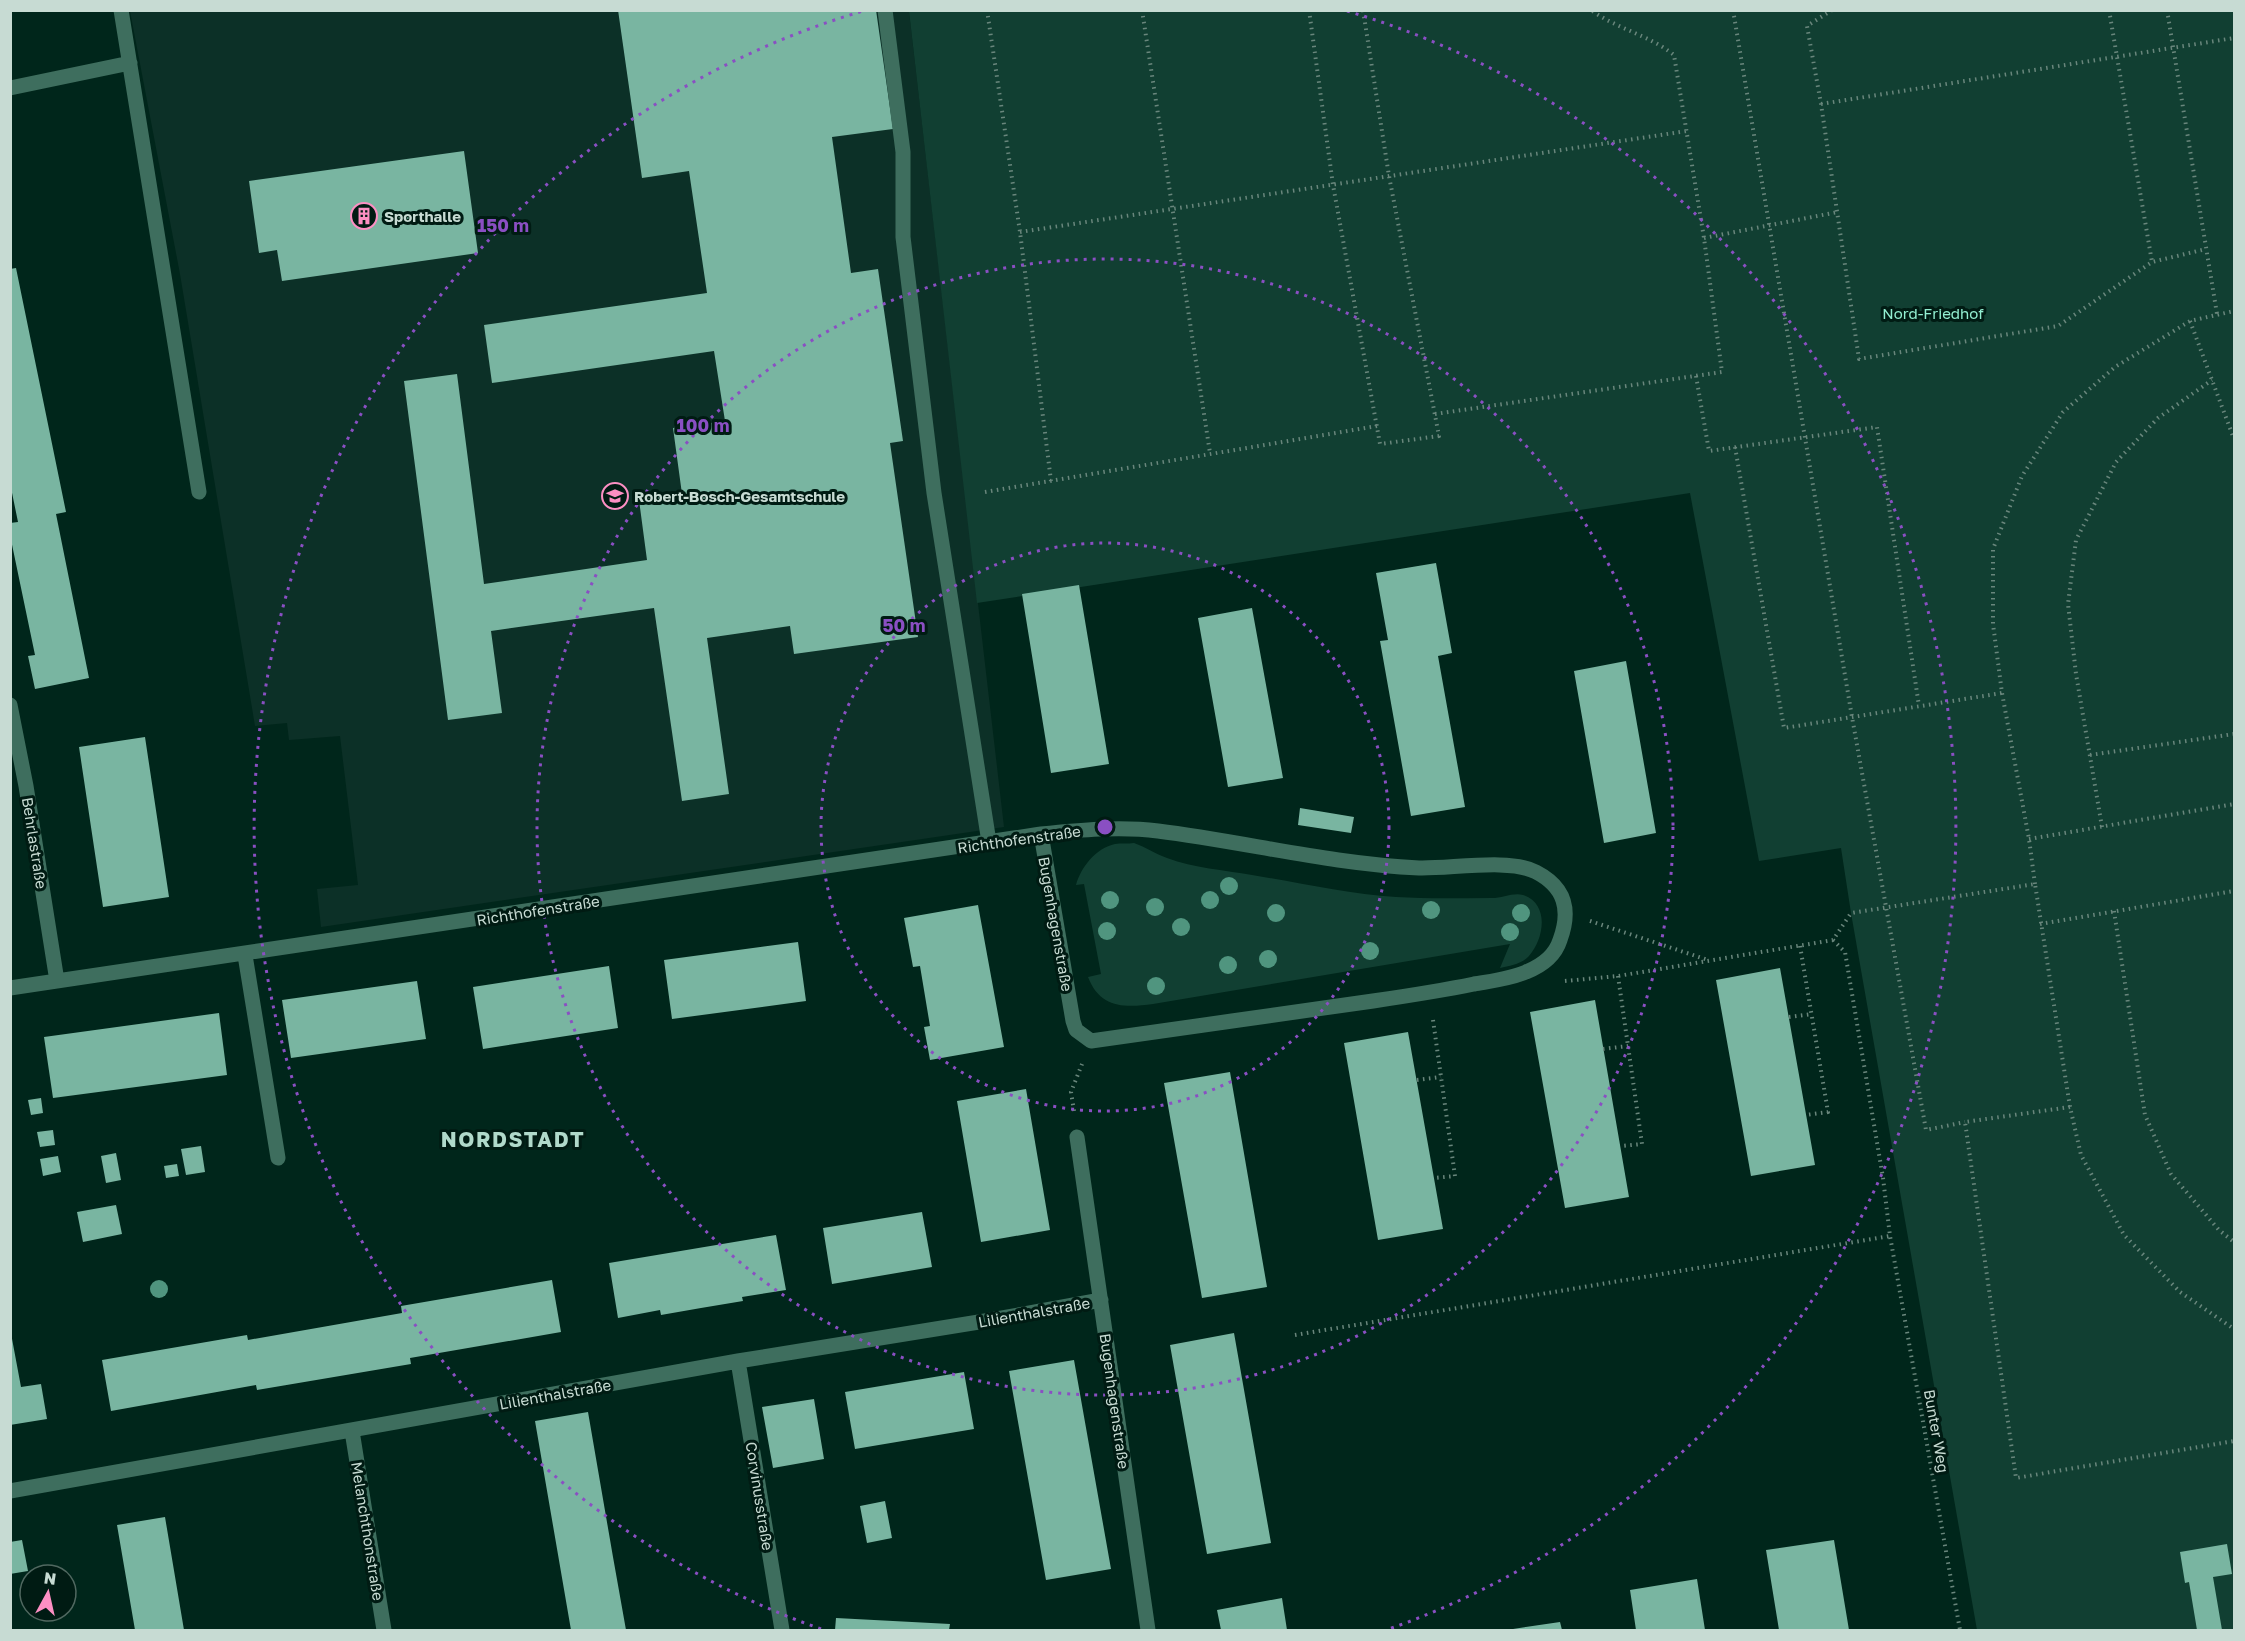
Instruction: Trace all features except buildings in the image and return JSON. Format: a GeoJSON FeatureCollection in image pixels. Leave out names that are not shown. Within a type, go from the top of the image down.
{"type":"FeatureCollection","features":[{"type":"Feature","properties":{"kind":"street"},"geometry":{"type":"LineString","coordinates":[[121,10],[199,492]]}},
{"type":"Feature","properties":{"kind":"street"},"geometry":{"type":"LineString","coordinates":[[885,10],[903,153],[903,237],[932,470],[989,842]]}},
{"type":"Feature","properties":{"kind":"street"},"geometry":{"type":"LineString","coordinates":[[10,88],[130,63]]}},
{"type":"Feature","properties":{"kind":"street","name":"Behrlastraße"},"geometry":{"type":"LineString","coordinates":[[10,705],[28,798],[57,981]]}},
{"type":"Feature","properties":{"kind":"street","name":"Richthofenstraße"},"geometry":{"type":"LineString","coordinates":[[10,988],[245,955],[1041,834],[1105,829],[1157,830],[1368,864],[1421,868],[1516,867],[1533,870],[1555,885],[1564,903],[1565,912]]}},
{"type":"Feature","properties":{"kind":"street","name":"Bugenhagenstraße"},"geometry":{"type":"LineString","coordinates":[[1041,834],[1073,1021],[1076,1030],[1091,1041]]}},
{"type":"Feature","properties":{"kind":"street"},"geometry":{"type":"LineString","coordinates":[[1091,1041],[1429,993],[1514,977],[1539,966],[1554,952],[1559,942],[1565,912]]}},
{"type":"Feature","properties":{"kind":"street"},"geometry":{"type":"LineString","coordinates":[[245,955],[278,1158]]}},
{"type":"Feature","properties":{"kind":"street","name":"Bugenhagenstraße"},"geometry":{"type":"LineString","coordinates":[[1077,1137],[1148,1630]]}},
{"type":"Feature","properties":{"kind":"street","name":"Lilienthalstraße"},"geometry":{"type":"LineString","coordinates":[[10,1491],[738,1361],[1101,1300]]}},
{"type":"Feature","properties":{"kind":"street","name":"Corvinusstraße"},"geometry":{"type":"LineString","coordinates":[[738,1361],[782,1630]]}},
{"type":"Feature","properties":{"kind":"street","name":"Melanchthonstraße"},"geometry":{"type":"LineString","coordinates":[[352,1431],[384,1630]]}},
{"type":"Feature","properties":{"kind":"path"},"geometry":{"type":"LineString","coordinates":[[987,10],[1020,232],[1051,481]]}},
{"type":"Feature","properties":{"kind":"path"},"geometry":{"type":"LineString","coordinates":[[1142,10],[1210,453]]}},
{"type":"Feature","properties":{"kind":"path"},"geometry":{"type":"LineString","coordinates":[[1309,10],[1333,185],[1380,444],[1439,436],[1389,176],[1364,10]]}},
{"type":"Feature","properties":{"kind":"path"},"geometry":{"type":"LineString","coordinates":[[1435,414],[1722,372],[1704,238],[1674,55],[1659,43],[1606,21],[1591,10]]}},
{"type":"Feature","properties":{"kind":"path"},"geometry":{"type":"LineString","coordinates":[[1733,10],[1852,717],[1926,1130],[2070,1107]]}},
{"type":"Feature","properties":{"kind":"path"},"geometry":{"type":"LineString","coordinates":[[1832,10],[1807,26],[1838,212],[1859,359],[2058,326],[2152,262],[2206,249]]}},
{"type":"Feature","properties":{"kind":"path"},"geometry":{"type":"LineString","coordinates":[[2109,10],[2152,262]]}},
{"type":"Feature","properties":{"kind":"path"},"geometry":{"type":"LineString","coordinates":[[2167,10],[2217,314]]}},
{"type":"Feature","properties":{"kind":"path"},"geometry":{"type":"LineString","coordinates":[[1821,104],[2235,38]]}},
{"type":"Feature","properties":{"kind":"path"},"geometry":{"type":"LineString","coordinates":[[1020,232],[1687,131]]}},
{"type":"Feature","properties":{"kind":"path"},"geometry":{"type":"LineString","coordinates":[[1704,238],[1838,212]]}},
{"type":"Feature","properties":{"kind":"path"},"geometry":{"type":"LineString","coordinates":[[2235,311],[2190,321],[2115,367],[2063,412],[2022,476],[1993,549],[1993,624],[2002,693],[2029,839],[2040,924],[2070,1107],[2081,1155],[2124,1235],[2180,1292],[2235,1329]]}},
{"type":"Feature","properties":{"kind":"path"},"geometry":{"type":"LineString","coordinates":[[2190,321],[2235,439]]}},
{"type":"Feature","properties":{"kind":"path"},"geometry":{"type":"LineString","coordinates":[[1696,376],[1708,451],[1876,427],[1919,706]]}},
{"type":"Feature","properties":{"kind":"path"},"geometry":{"type":"LineString","coordinates":[[2102,827],[2076,674],[2068,604],[2076,540],[2116,462],[2158,418],[2212,380]]}},
{"type":"Feature","properties":{"kind":"path"},"geometry":{"type":"LineString","coordinates":[[986,492],[1377,426]]}},
{"type":"Feature","properties":{"kind":"path"},"geometry":{"type":"LineString","coordinates":[[1735,447],[1784,728],[2002,693]]}},
{"type":"Feature","properties":{"kind":"path"},"geometry":{"type":"LineString","coordinates":[[2090,755],[2235,734]]}},
{"type":"Feature","properties":{"kind":"path"},"geometry":{"type":"LineString","coordinates":[[2029,839],[2235,804]]}},
{"type":"Feature","properties":{"kind":"path"},"geometry":{"type":"LineString","coordinates":[[1560,981],[1572,982],[1618,976],[1833,940],[1851,913],[2035,884]]}},
{"type":"Feature","properties":{"kind":"path"},"geometry":{"type":"LineString","coordinates":[[2040,924],[2235,891]]}},
{"type":"Feature","properties":{"kind":"path"},"geometry":{"type":"LineString","coordinates":[[2114,911],[2145,1114],[2171,1174],[2219,1230],[2235,1242]]}},
{"type":"Feature","properties":{"kind":"path"},"geometry":{"type":"LineString","coordinates":[[1565,912],[1709,960]]}},
{"type":"Feature","properties":{"kind":"path","name":"Bunter Weg"},"geometry":{"type":"LineString","coordinates":[[1833,940],[1845,952],[1883,1178],[1890,1236],[1960,1630]]}},
{"type":"Feature","properties":{"kind":"path"},"geometry":{"type":"LineString","coordinates":[[1800,945],[1828,1112],[1806,1115]]}},
{"type":"Feature","properties":{"kind":"path"},"geometry":{"type":"LineString","coordinates":[[1618,976],[1642,1144],[1621,1146]]}},
{"type":"Feature","properties":{"kind":"path"},"geometry":{"type":"LineString","coordinates":[[1429,993],[1455,1176],[1434,1178]]}},
{"type":"Feature","properties":{"kind":"path"},"geometry":{"type":"LineString","coordinates":[[1789,1017],[1812,1014]]}},
{"type":"Feature","properties":{"kind":"path"},"geometry":{"type":"LineString","coordinates":[[1077,1137],[1071,1092],[1091,1041]]}},
{"type":"Feature","properties":{"kind":"path"},"geometry":{"type":"LineString","coordinates":[[1603,1049],[1628,1046]]}},
{"type":"Feature","properties":{"kind":"path"},"geometry":{"type":"LineString","coordinates":[[1417,1080],[1441,1077]]}},
{"type":"Feature","properties":{"kind":"path"},"geometry":{"type":"LineString","coordinates":[[1965,1122],[2016,1478],[2235,1441]]}},
{"type":"Feature","properties":{"kind":"path"},"geometry":{"type":"LineString","coordinates":[[1295,1335],[1890,1236]]}},
{"type":"Feature","properties":{"kind":"shaded area","name":"Robert-Bosch-Gesamtschule"},"geometry":{"type":"Polygon","coordinates":[[[130,11],[909,11],[1004,827],[321,927],[317,889],[358,885],[340,736],[289,740],[287,723],[255,726],[180,274],[130,11]]]}},
{"type":"Feature","properties":{"kind":"green space","name":"Nord-Friedhof"},"geometry":{"type":"Polygon","coordinates":[[[909,11],[2234,11],[2234,1630],[1977,1630],[1841,848],[1759,861],[1690,493],[977,603],[909,11]]]}},
{"type":"Feature","properties":{"kind":"green space"},"geometry":{"type":"Polygon","coordinates":[[[1134,843],[1188,864],[1360,893],[1432,898],[1492,898],[1523,895],[1532,900],[1541,914],[1541,932],[1534,949],[1526,959],[1500,968],[1510,944],[1153,1004],[1132,1006],[1114,1004],[1099,995],[1088,977],[1101,974],[1084,884],[1076,885],[1086,865],[1096,854],[1108,846],[1134,843]]]}},
{"type":"Feature","properties":{"kind":"place","name":"Sporthalle"},"geometry":{"type":"Point","coordinates":[364,216]}},
{"type":"Feature","properties":{"kind":"place","name":"Robert-Bosch-Gesamtschule"},"geometry":{"type":"Point","coordinates":[615,496]}},
{"type":"Feature","properties":{"kind":"district","name":"NORDSTADT"},"geometry":{"type":"Point","coordinates":[513,1139]}}]}
